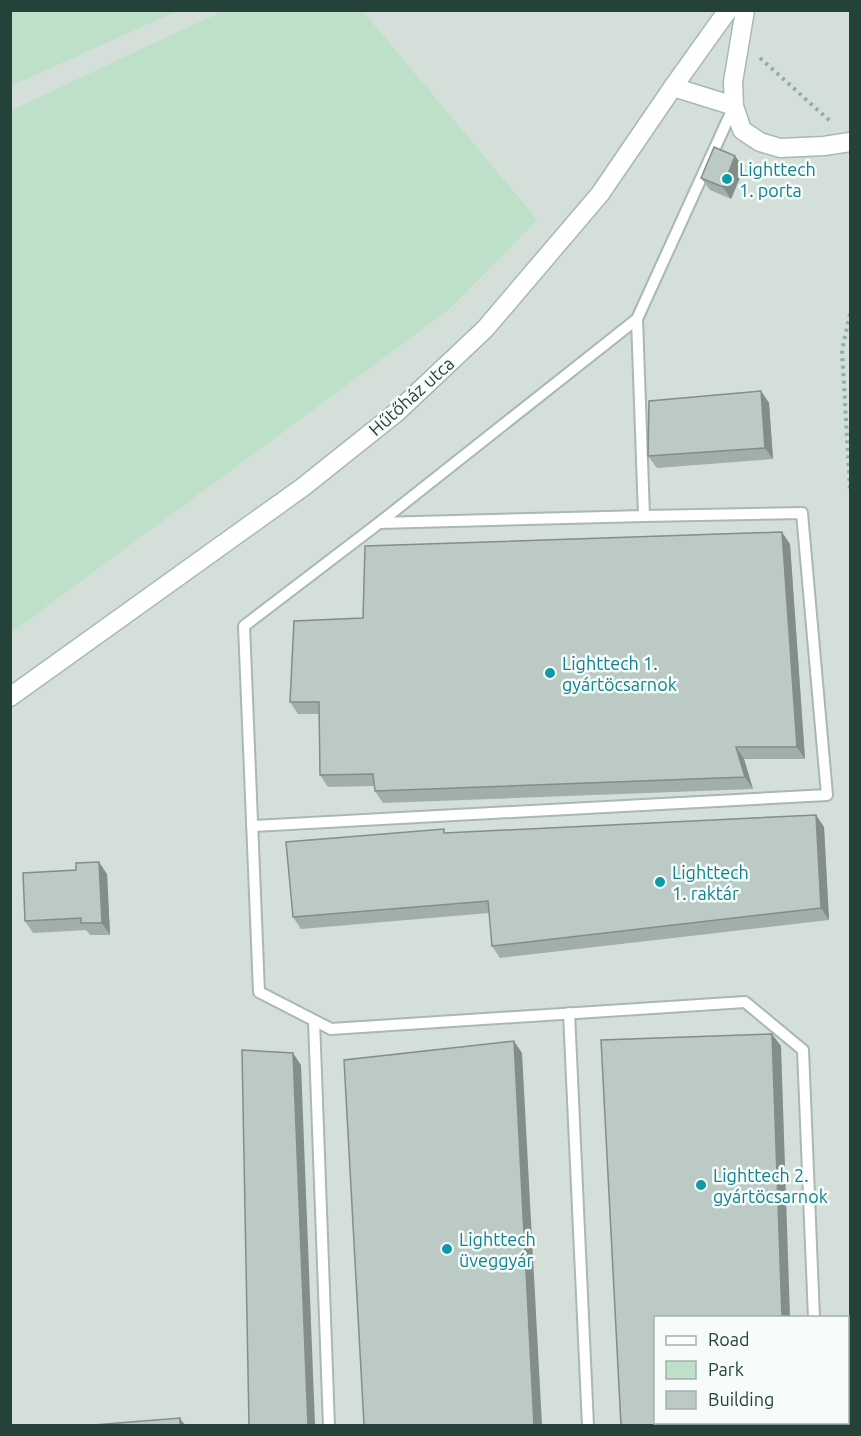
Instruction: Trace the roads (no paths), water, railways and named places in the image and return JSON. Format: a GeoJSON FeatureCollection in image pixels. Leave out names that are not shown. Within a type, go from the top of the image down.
{"type":"FeatureCollection","features":[{"type":"Feature","properties":{"kind":"street","name":"Hűtőház utca"},"geometry":{"type":"LineString","coordinates":[[10,697],[303,487],[397,412],[484,329],[600,194],[728,10]]}},
{"type":"Feature","properties":{"kind":"street"},"geometry":{"type":"LineString","coordinates":[[745,10],[733,82],[734,106],[742,130],[760,142],[780,148],[850,142]]}},
{"type":"Feature","properties":{"kind":"street"},"geometry":{"type":"LineString","coordinates":[[673,87],[734,106]]}},
{"type":"Feature","properties":{"kind":"lane"},"geometry":{"type":"LineString","coordinates":[[644,516],[637,319],[734,106]]}},
{"type":"Feature","properties":{"kind":"lane"},"geometry":{"type":"LineString","coordinates":[[637,319],[380,523],[244,626],[259,992],[331,1029],[745,1002],[803,1050],[814,1316]]}},
{"type":"Feature","properties":{"kind":"lane"},"geometry":{"type":"LineString","coordinates":[[252,826],[827,795],[802,513],[380,523]]}},
{"type":"Feature","properties":{"kind":"lane"},"geometry":{"type":"LineString","coordinates":[[569,1013],[588,1425]]}},
{"type":"Feature","properties":{"kind":"lane"},"geometry":{"type":"LineString","coordinates":[[314,1021],[329,1425]]}},
{"type":"Feature","properties":{"kind":"place","name":"Lighttech 1. porta"},"geometry":{"type":"Point","coordinates":[727,179]}},
{"type":"Feature","properties":{"kind":"place","name":"Lighttech 1. gyártöcsarnok"},"geometry":{"type":"Point","coordinates":[550,673]}},
{"type":"Feature","properties":{"kind":"place","name":"Lighttech 1. raktár"},"geometry":{"type":"Point","coordinates":[660,882]}},
{"type":"Feature","properties":{"kind":"place","name":"Lighttech 2. gyártöcsarnok"},"geometry":{"type":"Point","coordinates":[701,1185]}},
{"type":"Feature","properties":{"kind":"place","name":"Lighttech üveggyár"},"geometry":{"type":"Point","coordinates":[447,1249]}}]}
